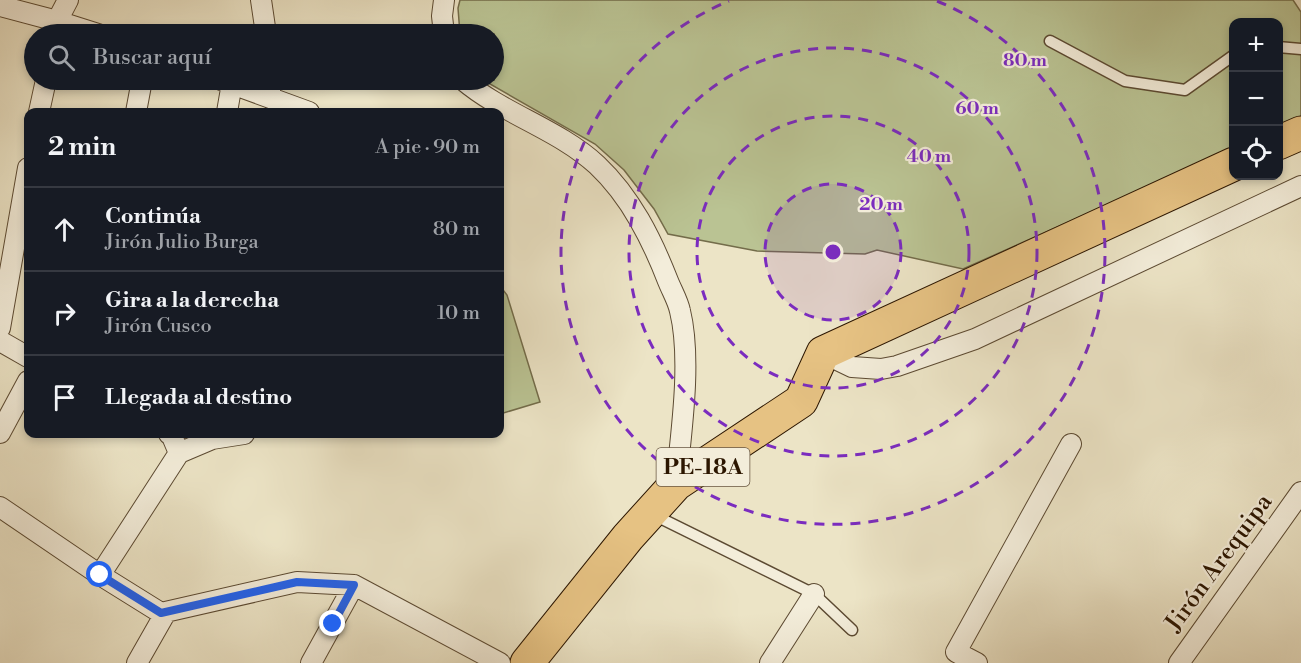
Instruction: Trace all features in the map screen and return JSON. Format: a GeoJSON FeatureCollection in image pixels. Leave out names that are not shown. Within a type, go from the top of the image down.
{"type":"FeatureCollection","features":[{"type":"Feature","properties":{"kind":"highway"},"geometry":{"type":"LineString","coordinates":[[1283,141],[1301,133]]}},
{"type":"Feature","properties":{"kind":"highway"},"geometry":{"type":"LineString","coordinates":[[823,353],[1229,166]]}},
{"type":"Feature","properties":{"kind":"highway","name":"PE-18A"},"geometry":{"type":"LineString","coordinates":[[527,663],[628,537],[676,484],[801,401],[823,353]]}},
{"type":"Feature","properties":{"kind":"street"},"geometry":{"type":"LineString","coordinates":[[58,24],[68,0]]}},
{"type":"Feature","properties":{"kind":"street"},"geometry":{"type":"LineString","coordinates":[[261,0],[265,24]]}},
{"type":"Feature","properties":{"kind":"street"},"geometry":{"type":"LineString","coordinates":[[443,24],[444,0]]}},
{"type":"Feature","properties":{"kind":"street"},"geometry":{"type":"LineString","coordinates":[[0,6],[46,24]]}},
{"type":"Feature","properties":{"kind":"street"},"geometry":{"type":"LineString","coordinates":[[40,108],[44,90]]}},
{"type":"Feature","properties":{"kind":"street"},"geometry":{"type":"LineString","coordinates":[[137,108],[140,90]]}},
{"type":"Feature","properties":{"kind":"street"},"geometry":{"type":"LineString","coordinates":[[227,90],[227,108]]}},
{"type":"Feature","properties":{"kind":"street"},"geometry":{"type":"LineString","coordinates":[[272,90],[302,108]]}},
{"type":"Feature","properties":{"kind":"street"},"geometry":{"type":"LineString","coordinates":[[475,90],[555,135],[597,165],[628,202],[651,241],[680,311],[685,354],[683,411],[676,484]]}},
{"type":"Feature","properties":{"kind":"street"},"geometry":{"type":"LineString","coordinates":[[823,353],[852,367],[881,369],[897,366],[975,339],[1301,186]]}},
{"type":"Feature","properties":{"kind":"street"},"geometry":{"type":"LineString","coordinates":[[0,328],[24,191]]}},
{"type":"Feature","properties":{"kind":"street"},"geometry":{"type":"LineString","coordinates":[[0,341],[24,355]]}},
{"type":"Feature","properties":{"kind":"street"},"geometry":{"type":"LineString","coordinates":[[0,433],[24,388]]}},
{"type":"Feature","properties":{"kind":"street"},"geometry":{"type":"LineString","coordinates":[[172,438],[179,453]]}},
{"type":"Feature","properties":{"kind":"street"},"geometry":{"type":"LineString","coordinates":[[100,575],[179,453],[218,438]]}},
{"type":"Feature","properties":{"kind":"street"},"geometry":{"type":"LineString","coordinates":[[977,663],[956,652],[1071,444]]}},
{"type":"Feature","properties":{"kind":"street","name":"Jirón Arequipa"},"geometry":{"type":"LineString","coordinates":[[1179,663],[1301,492]]}},
{"type":"Feature","properties":{"kind":"street"},"geometry":{"type":"LineString","coordinates":[[0,507],[147,606],[161,613],[297,582],[354,585],[500,663]]}},
{"type":"Feature","properties":{"kind":"street"},"geometry":{"type":"LineString","coordinates":[[311,663],[354,585]]}},
{"type":"Feature","properties":{"kind":"street"},"geometry":{"type":"LineString","coordinates":[[770,663],[814,594]]}},
{"type":"Feature","properties":{"kind":"street"},"geometry":{"type":"LineString","coordinates":[[137,663],[166,612]]}},
{"type":"Feature","properties":{"kind":"lane"},"geometry":{"type":"LineString","coordinates":[[1050,41],[1125,81],[1185,90],[1229,59]]}},
{"type":"Feature","properties":{"kind":"lane"},"geometry":{"type":"LineString","coordinates":[[1283,47],[1301,49]]}},
{"type":"Feature","properties":{"kind":"lane"},"geometry":{"type":"LineString","coordinates":[[650,513],[814,594],[852,630]]}},
{"type":"Feature","properties":{"kind":"green space"},"geometry":{"type":"Polygon","coordinates":[[[460,0],[1293,0],[1301,12],[1301,119],[1283,127],[1283,18],[1229,18],[1229,151],[963,269],[877,250],[865,254],[757,251],[668,234],[654,209],[624,170],[595,144],[500,90],[504,90],[504,24],[459,24],[460,0]]]}},
{"type":"Feature","properties":{"kind":"green space"},"geometry":{"type":"Polygon","coordinates":[[[504,291],[507,295],[540,402],[504,413],[504,291]]]}},
{"type":"Feature","properties":{"kind":"route"},"geometry":{"type":"LineString","coordinates":[[100,575],[161,613],[297,582],[354,585],[333,624]]}}]}
